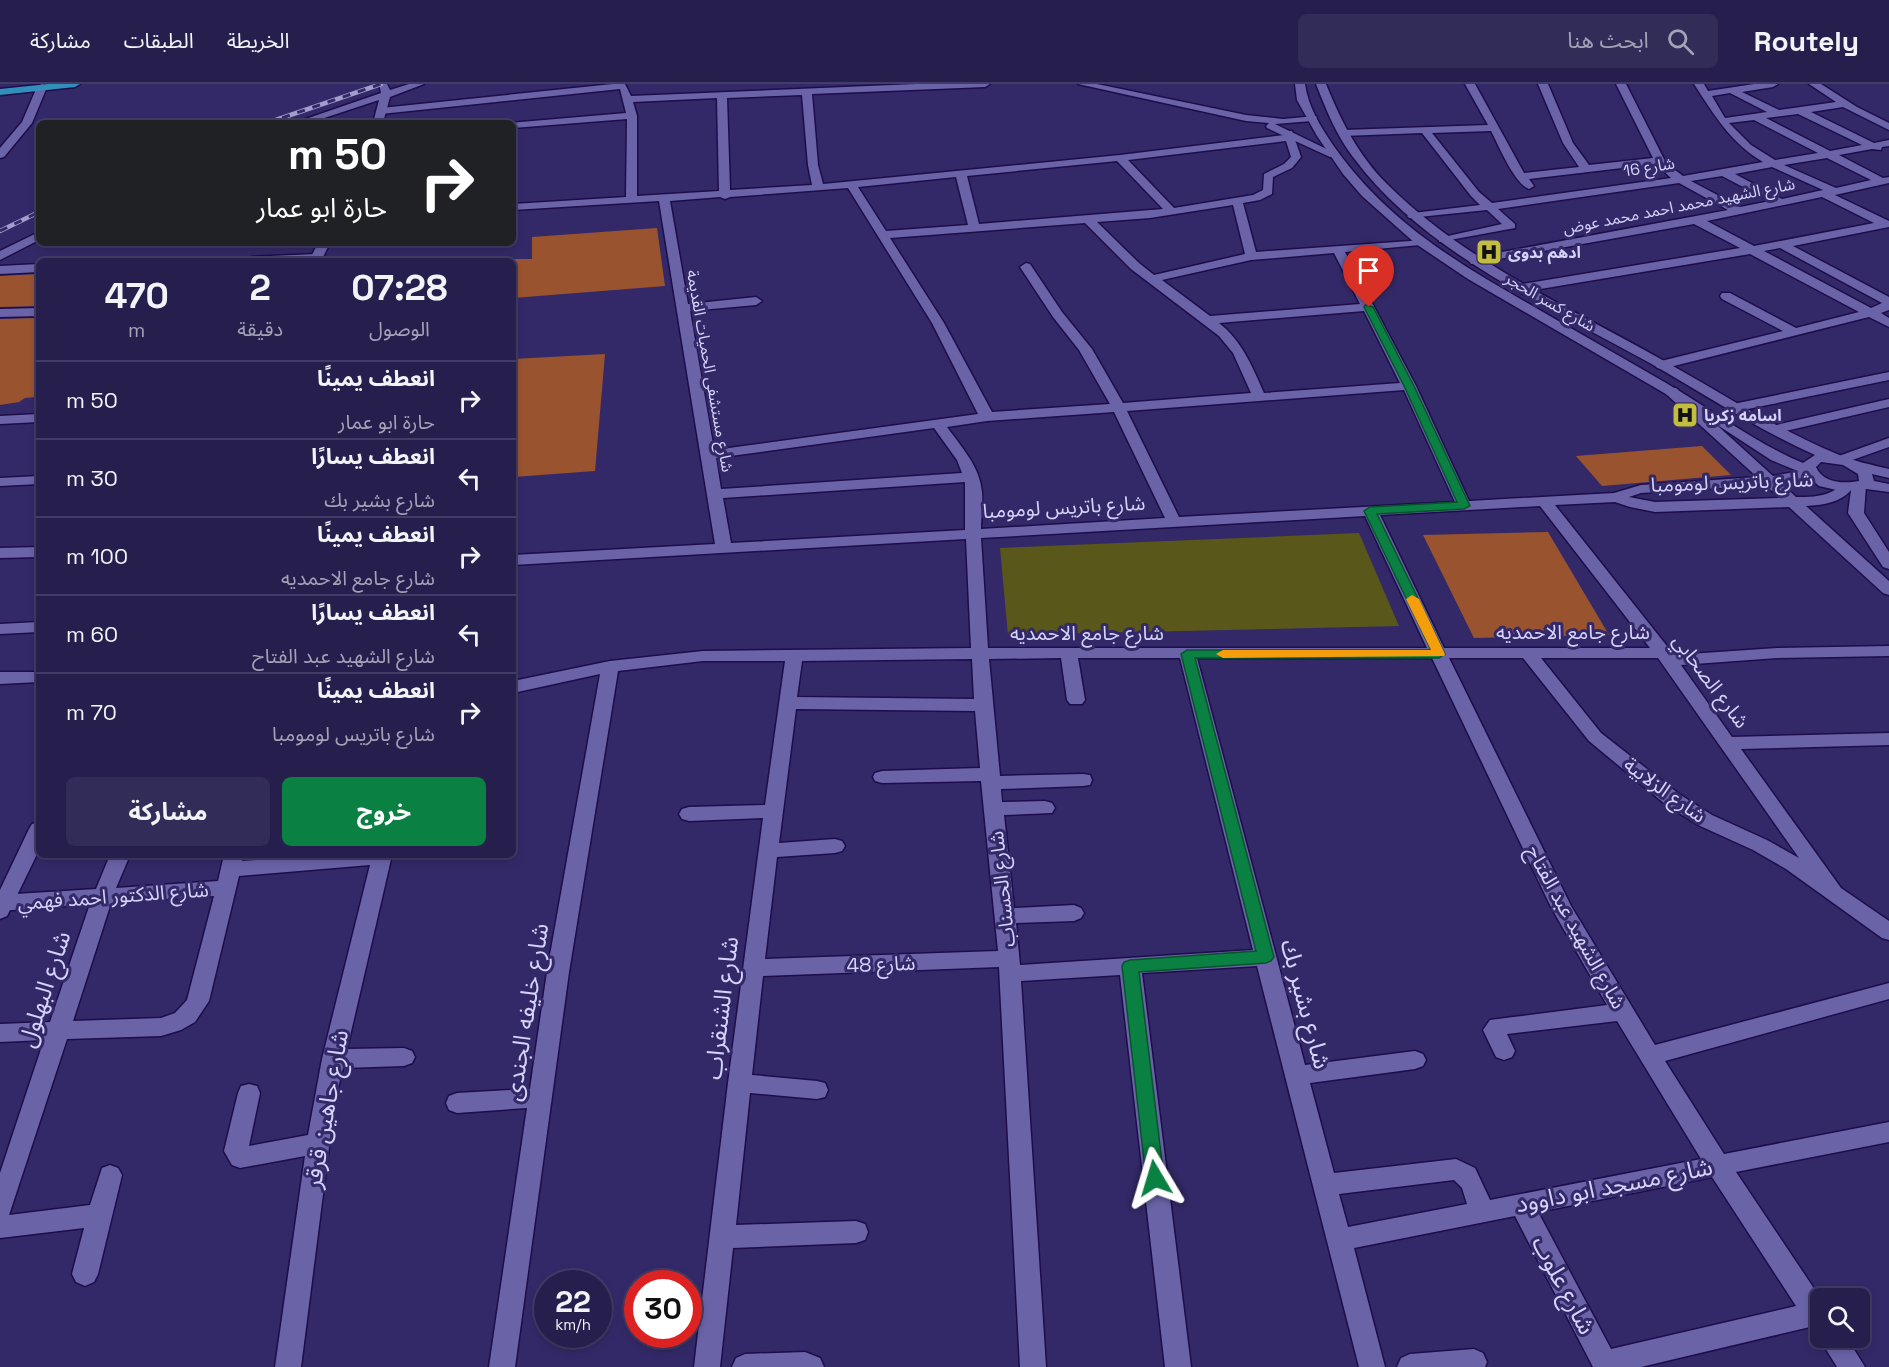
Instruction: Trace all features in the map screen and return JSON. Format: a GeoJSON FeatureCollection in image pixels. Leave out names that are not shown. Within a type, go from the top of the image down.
{"type":"FeatureCollection","features":[{"type":"Feature","properties":{"kind":"highway"},"geometry":{"type":"LineString","coordinates":[[0,92],[75,84]]}},
{"type":"Feature","properties":{"kind":"street"},"geometry":{"type":"LineString","coordinates":[[319,119],[384,88],[418,84]]}},
{"type":"Feature","properties":{"kind":"street"},"geometry":{"type":"LineString","coordinates":[[710,84],[717,96],[725,196]]}},
{"type":"Feature","properties":{"kind":"street"},"geometry":{"type":"LineString","coordinates":[[627,99],[807,93],[826,88],[985,84]]}},
{"type":"Feature","properties":{"kind":"street"},"geometry":{"type":"LineString","coordinates":[[1083,84],[1246,118],[1290,122],[1312,118]]}},
{"type":"Feature","properties":{"kind":"street","name":"شارع كسر الحجر"},"geometry":{"type":"LineString","coordinates":[[1299,84],[1302,100],[1334,154],[1366,194],[1420,242],[1472,276],[1729,425],[1776,457],[1810,472],[1821,481],[1889,488]]}},
{"type":"Feature","properties":{"kind":"street","name":"شارع كسر الحجر"},"geometry":{"type":"LineString","coordinates":[[1321,84],[1343,133],[1371,173],[1413,216],[1443,240],[1475,261],[1777,429],[1844,461],[1889,474]]}},
{"type":"Feature","properties":{"kind":"street"},"geometry":{"type":"LineString","coordinates":[[1470,84],[1521,177],[1543,201]]}},
{"type":"Feature","properties":{"kind":"street"},"geometry":{"type":"LineString","coordinates":[[1543,84],[1568,143],[1585,168]]}},
{"type":"Feature","properties":{"kind":"street"},"geometry":{"type":"LineString","coordinates":[[1621,84],[1659,160],[1667,170],[1740,212]]}},
{"type":"Feature","properties":{"kind":"street"},"geometry":{"type":"LineString","coordinates":[[1699,84],[1724,122],[1746,146],[1888,225]]}},
{"type":"Feature","properties":{"kind":"street"},"geometry":{"type":"LineString","coordinates":[[1706,94],[1773,84]]}},
{"type":"Feature","properties":{"kind":"street"},"geometry":{"type":"LineString","coordinates":[[1814,84],[1845,104],[1889,127]]}},
{"type":"Feature","properties":{"kind":"street"},"geometry":{"type":"LineString","coordinates":[[381,111],[621,85],[632,116],[631,201]]}},
{"type":"Feature","properties":{"kind":"street"},"geometry":{"type":"LineString","coordinates":[[0,155],[27,123],[42,87]]}},
{"type":"Feature","properties":{"kind":"street"},"geometry":{"type":"LineString","coordinates":[[379,120],[384,88]]}},
{"type":"Feature","properties":{"kind":"street"},"geometry":{"type":"LineString","coordinates":[[1731,90],[1779,114]]}},
{"type":"Feature","properties":{"kind":"street"},"geometry":{"type":"LineString","coordinates":[[807,93],[812,154],[818,188]]}},
{"type":"Feature","properties":{"kind":"street"},"geometry":{"type":"LineString","coordinates":[[1724,122],[1845,104]]}},
{"type":"Feature","properties":{"kind":"street"},"geometry":{"type":"LineString","coordinates":[[1801,111],[1889,154]]}},
{"type":"Feature","properties":{"kind":"street"},"geometry":{"type":"LineString","coordinates":[[516,125],[632,116]]}},
{"type":"Feature","properties":{"kind":"street"},"geometry":{"type":"LineString","coordinates":[[1756,117],[1886,181]]}},
{"type":"Feature","properties":{"kind":"street"},"geometry":{"type":"LineString","coordinates":[[1246,118],[1334,154]]}},
{"type":"Feature","properties":{"kind":"street"},"geometry":{"type":"LineString","coordinates":[[1343,133],[1495,128]]}},
{"type":"Feature","properties":{"kind":"street"},"geometry":{"type":"LineString","coordinates":[[1425,131],[1489,208],[1511,226],[1443,240]]}},
{"type":"Feature","properties":{"kind":"street"},"geometry":{"type":"LineString","coordinates":[[516,207],[725,196],[851,185],[1119,158],[1289,135]]}},
{"type":"Feature","properties":{"kind":"street"},"geometry":{"type":"LineString","coordinates":[[883,235],[974,227],[1089,221],[1263,196],[1268,192],[1268,176],[1293,162],[1296,157],[1296,151],[1289,135]]}},
{"type":"Feature","properties":{"kind":"street","name":"شارع 16"},"geometry":{"type":"LineString","coordinates":[[1413,216],[1543,201],[1777,164],[1889,143]]}},
{"type":"Feature","properties":{"kind":"street"},"geometry":{"type":"LineString","coordinates":[[1119,158],[1170,211]]}},
{"type":"Feature","properties":{"kind":"street"},"geometry":{"type":"LineString","coordinates":[[1521,177],[1659,160]]}},
{"type":"Feature","properties":{"kind":"street"},"geometry":{"type":"LineString","coordinates":[[1723,172],[1782,203]]}},
{"type":"Feature","properties":{"kind":"street"},"geometry":{"type":"LineString","coordinates":[[961,174],[974,227]]}},
{"type":"Feature","properties":{"kind":"street","name":"شارع الشهيد محمد احمد محمد عوض"},"geometry":{"type":"LineString","coordinates":[[1475,261],[1740,212],[1886,181]]}},
{"type":"Feature","properties":{"kind":"street"},"geometry":{"type":"LineString","coordinates":[[851,185],[938,323],[987,417]]}},
{"type":"Feature","properties":{"kind":"street","name":"شارع مستشفى الحميات القديمة"},"geometry":{"type":"LineString","coordinates":[[664,199],[724,548]]}},
{"type":"Feature","properties":{"kind":"street"},"geometry":{"type":"LineString","coordinates":[[1238,201],[1251,256]]}},
{"type":"Feature","properties":{"kind":"street"},"geometry":{"type":"LineString","coordinates":[[1696,220],[1889,323]]}},
{"type":"Feature","properties":{"kind":"street"},"geometry":{"type":"LineString","coordinates":[[1089,221],[1135,266],[1224,333],[1239,352],[1259,396]]}},
{"type":"Feature","properties":{"kind":"street"},"geometry":{"type":"LineString","coordinates":[[1523,288],[1888,225]]}},
{"type":"Feature","properties":{"kind":"street"},"geometry":{"type":"LineString","coordinates":[[0,256],[36,237]]}},
{"type":"Feature","properties":{"kind":"street"},"geometry":{"type":"LineString","coordinates":[[1152,279],[1251,256],[1420,242]]}},
{"type":"Feature","properties":{"kind":"street"},"geometry":{"type":"LineString","coordinates":[[1781,244],[1889,304]]}},
{"type":"Feature","properties":{"kind":"street"},"geometry":{"type":"LineString","coordinates":[[1338,249],[1409,386],[1464,506]]}},
{"type":"Feature","properties":{"kind":"street"},"geometry":{"type":"LineString","coordinates":[[1026,267],[1057,314],[1085,349],[1118,406],[1174,522]]}},
{"type":"Feature","properties":{"kind":"street"},"geometry":{"type":"LineString","coordinates":[[0,270],[36,268]]}},
{"type":"Feature","properties":{"kind":"street"},"geometry":{"type":"LineString","coordinates":[[1726,296],[1792,331]]}},
{"type":"Feature","properties":{"kind":"street"},"geometry":{"type":"LineString","coordinates":[[683,308],[756,301]]}},
{"type":"Feature","properties":{"kind":"street"},"geometry":{"type":"LineString","coordinates":[[1662,365],[1871,313],[1889,304]]}},
{"type":"Feature","properties":{"kind":"street"},"geometry":{"type":"LineString","coordinates":[[1208,320],[1369,307]]}},
{"type":"Feature","properties":{"kind":"street"},"geometry":{"type":"LineString","coordinates":[[0,313],[36,312]]}},
{"type":"Feature","properties":{"kind":"street"},"geometry":{"type":"LineString","coordinates":[[1738,407],[1889,376]]}},
{"type":"Feature","properties":{"kind":"street"},"geometry":{"type":"LineString","coordinates":[[708,455],[987,417],[1409,386]]}},
{"type":"Feature","properties":{"kind":"street"},"geometry":{"type":"LineString","coordinates":[[1670,390],[1889,591]]}},
{"type":"Feature","properties":{"kind":"street"},"geometry":{"type":"LineString","coordinates":[[1777,429],[1889,403]]}},
{"type":"Feature","properties":{"kind":"street"},"geometry":{"type":"LineString","coordinates":[[0,420],[36,418]]}},
{"type":"Feature","properties":{"kind":"street","name":"شارع الحسناب"},"geometry":{"type":"LineString","coordinates":[[938,423],[964,460],[972,477],[973,534],[984,705],[1010,967],[1033,1367]]}},
{"type":"Feature","properties":{"kind":"street"},"geometry":{"type":"LineString","coordinates":[[1844,461],[1889,442]]}},
{"type":"Feature","properties":{"kind":"street","name":"شارع باتريس لومومبا"},"geometry":{"type":"LineString","coordinates":[[516,560],[1617,497],[1641,489],[1790,478],[1810,472],[1808,466],[1814,460],[1844,461]]}},
{"type":"Feature","properties":{"kind":"street"},"geometry":{"type":"LineString","coordinates":[[1844,461],[1866,474],[1856,486],[1856,513],[1886,557]]}},
{"type":"Feature","properties":{"kind":"street"},"geometry":{"type":"LineString","coordinates":[[714,494],[972,477]]}},
{"type":"Feature","properties":{"kind":"street"},"geometry":{"type":"LineString","coordinates":[[0,482],[36,480]]}},
{"type":"Feature","properties":{"kind":"street","name":"شارع باتريس لومومبا"},"geometry":{"type":"LineString","coordinates":[[1617,497],[1635,504],[1655,507],[1793,503],[1832,498],[1856,486]]}},
{"type":"Feature","properties":{"kind":"street","name":"شارع الصحابي"},"geometry":{"type":"LineString","coordinates":[[1544,501],[1730,743],[1834,893]]}},
{"type":"Feature","properties":{"kind":"street","name":"شارع الشهيد عبد الفتاح"},"geometry":{"type":"LineString","coordinates":[[1370,511],[1561,907],[1622,1012],[1717,1165],[1810,1305]]}},
{"type":"Feature","properties":{"kind":"street"},"geometry":{"type":"LineString","coordinates":[[0,554],[36,552]]}},
{"type":"Feature","properties":{"kind":"street"},"geometry":{"type":"LineString","coordinates":[[0,629],[36,627]]}},
{"type":"Feature","properties":{"kind":"street","name":"شارع جامع الاحمديه"},"geometry":{"type":"LineString","coordinates":[[516,686],[610,666],[693,657],[1069,653],[1528,653],[1666,657],[1889,651]]}},
{"type":"Feature","properties":{"kind":"street"},"geometry":{"type":"LineString","coordinates":[[1069,653],[1076,700]]}},
{"type":"Feature","properties":{"kind":"street","name":"شارع الزلابية"},"geometry":{"type":"LineString","coordinates":[[1528,653],[1595,736],[1672,799],[1705,820],[1777,854],[1889,932]]}},
{"type":"Feature","properties":{"kind":"street","name":"شارع بشير بك"},"geometry":{"type":"LineString","coordinates":[[1187,654],[1372,1367]]}},
{"type":"Feature","properties":{"kind":"street","name":"شارع الشنقراب"},"geometry":{"type":"LineString","coordinates":[[707,1367],[753,968],[794,656]]}},
{"type":"Feature","properties":{"kind":"street","name":"شارع خليفه الجندى"},"geometry":{"type":"LineString","coordinates":[[502,1367],[558,972],[610,666]]}},
{"type":"Feature","properties":{"kind":"street"},"geometry":{"type":"LineString","coordinates":[[0,678],[36,677]]}},
{"type":"Feature","properties":{"kind":"street"},"geometry":{"type":"LineString","coordinates":[[788,703],[984,705]]}},
{"type":"Feature","properties":{"kind":"street"},"geometry":{"type":"LineString","coordinates":[[1730,743],[1889,739]]}},
{"type":"Feature","properties":{"kind":"street"},"geometry":{"type":"LineString","coordinates":[[882,777],[1083,780]]}},
{"type":"Feature","properties":{"kind":"street"},"geometry":{"type":"LineString","coordinates":[[994,809],[1045,808]]}},
{"type":"Feature","properties":{"kind":"street"},"geometry":{"type":"LineString","coordinates":[[689,814],[774,811]]}},
{"type":"Feature","properties":{"kind":"street"},"geometry":{"type":"LineString","coordinates":[[1,905],[36,835]]}},
{"type":"Feature","properties":{"kind":"street"},"geometry":{"type":"LineString","coordinates":[[768,851],[835,846]]}},
{"type":"Feature","properties":{"kind":"street","name":"شارع البهلول"},"geometry":{"type":"LineString","coordinates":[[0,1209],[103,896],[119,858]]}},
{"type":"Feature","properties":{"kind":"street","name":"شارع الدكتور احمد فهمي"},"geometry":{"type":"LineString","coordinates":[[1,905],[103,896],[230,871],[362,858]]}},
{"type":"Feature","properties":{"kind":"street","name":"شارع جاهين قرقر"},"geometry":{"type":"LineString","coordinates":[[288,1367],[316,1144],[333,1059],[382,858]]}},
{"type":"Feature","properties":{"kind":"street"},"geometry":{"type":"LineString","coordinates":[[0,1033],[161,1027],[185,1018],[194,1010],[198,1001],[230,871]]}},
{"type":"Feature","properties":{"kind":"street"},"geometry":{"type":"LineString","coordinates":[[1005,916],[1074,913]]}},
{"type":"Feature","properties":{"kind":"street","name":"شارع 48"},"geometry":{"type":"LineString","coordinates":[[753,968],[1130,966],[1266,957]]}},
{"type":"Feature","properties":{"kind":"street"},"geometry":{"type":"LineString","coordinates":[[1130,966],[1178,1367]]}},
{"type":"Feature","properties":{"kind":"street"},"geometry":{"type":"LineString","coordinates":[[1649,1056],[1889,991]]}},
{"type":"Feature","properties":{"kind":"street"},"geometry":{"type":"LineString","coordinates":[[1504,1051],[1494,1030],[1497,1026],[1622,1012]]}},
{"type":"Feature","properties":{"kind":"street"},"geometry":{"type":"LineString","coordinates":[[333,1059],[405,1057]]}},
{"type":"Feature","properties":{"kind":"street"},"geometry":{"type":"LineString","coordinates":[[1297,1075],[1415,1060]]}},
{"type":"Feature","properties":{"kind":"street"},"geometry":{"type":"LineString","coordinates":[[740,1083],[817,1090]]}},
{"type":"Feature","properties":{"kind":"street"},"geometry":{"type":"LineString","coordinates":[[249,1093],[236,1151],[240,1158],[316,1144]]}},
{"type":"Feature","properties":{"kind":"street"},"geometry":{"type":"LineString","coordinates":[[457,1103],[540,1098]]}},
{"type":"Feature","properties":{"kind":"street","name":"شارع مسجد ابو داوود"},"geometry":{"type":"LineString","coordinates":[[1340,1240],[1889,1132]]}},
{"type":"Feature","properties":{"kind":"street"},"geometry":{"type":"LineString","coordinates":[[1325,1185],[1456,1169],[1463,1171],[1469,1178],[1482,1211]]}},
{"type":"Feature","properties":{"kind":"street"},"geometry":{"type":"LineString","coordinates":[[85,1274],[110,1175]]}},
{"type":"Feature","properties":{"kind":"street","name":"شارع علوب"},"geometry":{"type":"LineString","coordinates":[[1521,1204],[1606,1365]]}},
{"type":"Feature","properties":{"kind":"street"},"geometry":{"type":"LineString","coordinates":[[0,1227],[100,1215]]}},
{"type":"Feature","properties":{"kind":"street"},"geometry":{"type":"LineString","coordinates":[[722,1237],[856,1232]]}},
{"type":"Feature","properties":{"kind":"street"},"geometry":{"type":"LineString","coordinates":[[1606,1365],[1810,1319]]}},
{"type":"Feature","properties":{"kind":"street"},"geometry":{"type":"LineString","coordinates":[[1839,1348],[1852,1367]]}},
{"type":"Feature","properties":{"kind":"street"},"geometry":{"type":"LineString","coordinates":[[1410,1367],[1474,1362]]}},
{"type":"Feature","properties":{"kind":"street"},"geometry":{"type":"LineString","coordinates":[[745,1367],[805,1365],[812,1367]]}},
{"type":"Feature","properties":{"kind":"shaded area"},"geometry":{"type":"Polygon","coordinates":[[[1359,533],[1399,626],[1008,635],[1000,548],[1359,533]]]}},
{"type":"Feature","properties":{"kind":"building"},"geometry":{"type":"Polygon","coordinates":[[[657,228],[665,286],[516,298],[516,259],[532,259],[532,237],[657,228]]]}},
{"type":"Feature","properties":{"kind":"building"},"geometry":{"type":"Polygon","coordinates":[[[36,274],[36,306],[0,307],[0,276],[36,274]]]}},
{"type":"Feature","properties":{"kind":"building"},"geometry":{"type":"Polygon","coordinates":[[[36,318],[36,397],[0,405],[0,319],[36,318]]]}},
{"type":"Feature","properties":{"kind":"building"},"geometry":{"type":"Polygon","coordinates":[[[605,354],[595,471],[516,477],[516,359],[605,354]]]}},
{"type":"Feature","properties":{"kind":"building"},"geometry":{"type":"Polygon","coordinates":[[[1702,446],[1731,475],[1602,486],[1576,456],[1702,446]]]}},
{"type":"Feature","properties":{"kind":"building"},"geometry":{"type":"Polygon","coordinates":[[[1548,532],[1609,635],[1474,638],[1423,535],[1548,532]]]}},
{"type":"Feature","properties":{"kind":"railway"},"geometry":{"type":"LineString","coordinates":[[276,120],[381,84]]}},
{"type":"Feature","properties":{"kind":"railway"},"geometry":{"type":"LineString","coordinates":[[0,231],[36,213]]}},
{"type":"Feature","properties":{"kind":"slow traffic"},"geometry":{"type":"LineString","coordinates":[[1223,654],[1439,654],[1412,599]]}},
{"type":"Feature","properties":{"kind":"place","name":"ادهم بدوى"},"geometry":{"type":"Point","coordinates":[1489,252]}},
{"type":"Feature","properties":{"kind":"place","name":"اسامه زكريا"},"geometry":{"type":"Point","coordinates":[1685,415]}},
{"type":"Feature","properties":{"kind":"route"},"geometry":{"type":"LineString","coordinates":[[1155,1178],[1130,966],[1266,957],[1187,654],[1439,654],[1370,511],[1464,506],[1409,386],[1369,307]]}}]}
